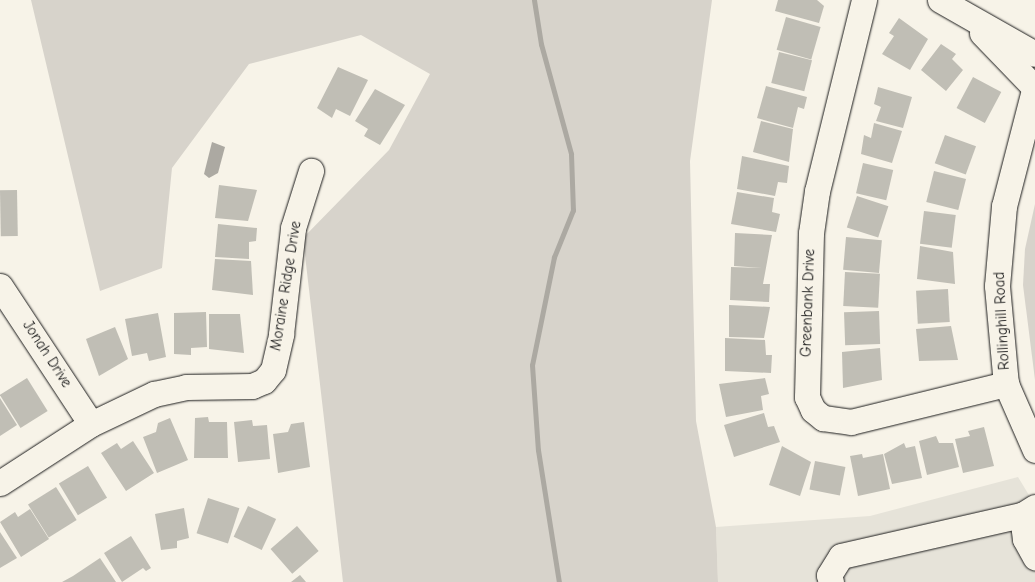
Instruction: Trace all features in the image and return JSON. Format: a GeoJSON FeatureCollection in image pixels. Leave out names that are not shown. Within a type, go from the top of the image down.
{"type":"FeatureCollection","features":[{"type":"Feature","properties":{"kind":"street","name":"Greenbank Drive"},"geometry":{"type":"LineString","coordinates":[[864,0],[817,191],[811,233],[807,397],[813,410],[823,418],[851,422],[1006,384]]}},
{"type":"Feature","properties":{"kind":"street"},"geometry":{"type":"LineString","coordinates":[[940,0],[964,16],[1035,54]]}},
{"type":"Feature","properties":{"kind":"street"},"geometry":{"type":"LineString","coordinates":[[964,16],[1034,88]]}},
{"type":"Feature","properties":{"kind":"street","name":"Rollinghill Road"},"geometry":{"type":"LineString","coordinates":[[1034,88],[1004,206],[997,286],[1006,384],[1035,450]]}},
{"type":"Feature","properties":{"kind":"street","name":"Rollinghill Road"},"geometry":{"type":"LineString","coordinates":[[1010,187],[1035,150]]}},
{"type":"Feature","properties":{"kind":"street","name":"Moraine Ridge Drive"},"geometry":{"type":"LineString","coordinates":[[0,483],[90,424],[154,394],[186,387],[252,386],[264,381],[273,370],[282,334],[292,228],[311,171]]}},
{"type":"Feature","properties":{"kind":"street","name":"Jonah Drive"},"geometry":{"type":"LineString","coordinates":[[0,286],[90,424]]}},
{"type":"Feature","properties":{"kind":"street"},"geometry":{"type":"LineString","coordinates":[[831,582],[829,574],[841,556],[1029,511],[1025,539],[1035,557]]}},
{"type":"Feature","properties":{"kind":"shaded area"},"geometry":{"type":"Polygon","coordinates":[[[31,0],[712,0],[690,161],[696,421],[716,527],[718,582],[343,582],[303,238],[389,150],[430,74],[361,35],[249,64],[172,168],[162,268],[100,291],[31,0]]]}},
{"type":"Feature","properties":{"kind":"shaded area"},"geometry":{"type":"Polygon","coordinates":[[[212,142],[225,147],[218,173],[209,178],[204,174],[212,142]]]}},
{"type":"Feature","properties":{"kind":"shaded area"},"geometry":{"type":"Polygon","coordinates":[[[1035,204],[1035,380],[1023,285],[1025,249],[1035,204]]]}},
{"type":"Feature","properties":{"kind":"shaded area"},"geometry":{"type":"Polygon","coordinates":[[[1018,477],[1035,505],[1035,582],[718,582],[716,527],[870,516],[1018,477]]]}},
{"type":"Feature","properties":{"kind":"building"},"geometry":{"type":"Polygon","coordinates":[[[778,0],[817,0],[824,6],[819,23],[775,11],[778,0]]]}},
{"type":"Feature","properties":{"kind":"building"},"geometry":{"type":"Polygon","coordinates":[[[786,17],[821,27],[811,60],[777,50],[786,17]]]}},
{"type":"Feature","properties":{"kind":"building"},"geometry":{"type":"Polygon","coordinates":[[[899,18],[928,39],[910,70],[882,54],[894,36],[889,33],[899,18]]]}},
{"type":"Feature","properties":{"kind":"building"},"geometry":{"type":"Polygon","coordinates":[[[941,44],[956,54],[952,59],[963,70],[946,91],[921,70],[941,44]]]}},
{"type":"Feature","properties":{"kind":"building"},"geometry":{"type":"Polygon","coordinates":[[[779,52],[812,60],[804,91],[771,83],[779,52]]]}},
{"type":"Feature","properties":{"kind":"building"},"geometry":{"type":"Polygon","coordinates":[[[338,67],[368,80],[350,116],[336,109],[332,118],[317,108],[338,67]]]}},
{"type":"Feature","properties":{"kind":"building"},"geometry":{"type":"Polygon","coordinates":[[[973,77],[1001,92],[985,123],[957,108],[973,77]]]}},
{"type":"Feature","properties":{"kind":"building"},"geometry":{"type":"Polygon","coordinates":[[[766,86],[807,97],[804,109],[798,107],[793,128],[757,118],[766,86]]]}},
{"type":"Feature","properties":{"kind":"building"},"geometry":{"type":"Polygon","coordinates":[[[878,87],[912,97],[903,128],[876,121],[881,107],[874,104],[878,87]]]}},
{"type":"Feature","properties":{"kind":"building"},"geometry":{"type":"Polygon","coordinates":[[[375,89],[405,105],[380,145],[364,136],[368,129],[355,121],[375,89]]]}},
{"type":"Feature","properties":{"kind":"building"},"geometry":{"type":"Polygon","coordinates":[[[761,121],[793,129],[789,162],[753,152],[761,121]]]}},
{"type":"Feature","properties":{"kind":"building"},"geometry":{"type":"Polygon","coordinates":[[[874,123],[902,131],[892,163],[861,154],[864,135],[871,138],[874,123]]]}},
{"type":"Feature","properties":{"kind":"building"},"geometry":{"type":"Polygon","coordinates":[[[945,135],[976,146],[966,174],[935,163],[945,135]]]}},
{"type":"Feature","properties":{"kind":"building"},"geometry":{"type":"Polygon","coordinates":[[[742,156],[789,166],[787,183],[778,182],[775,196],[737,189],[742,156]]]}},
{"type":"Feature","properties":{"kind":"building"},"geometry":{"type":"Polygon","coordinates":[[[863,163],[893,170],[886,200],[856,193],[863,163]]]}},
{"type":"Feature","properties":{"kind":"building"},"geometry":{"type":"Polygon","coordinates":[[[934,171],[966,179],[958,210],[926,202],[934,171]]]}},
{"type":"Feature","properties":{"kind":"building"},"geometry":{"type":"Polygon","coordinates":[[[219,185],[257,190],[248,221],[215,218],[219,185]]]}},
{"type":"Feature","properties":{"kind":"building"},"geometry":{"type":"Polygon","coordinates":[[[0,190],[17,190],[18,236],[1,236],[0,190]]]}},
{"type":"Feature","properties":{"kind":"building"},"geometry":{"type":"Polygon","coordinates":[[[737,192],[774,198],[772,212],[780,214],[776,232],[731,224],[737,192]]]}},
{"type":"Feature","properties":{"kind":"building"},"geometry":{"type":"Polygon","coordinates":[[[857,196],[888,206],[878,238],[847,227],[857,196]]]}},
{"type":"Feature","properties":{"kind":"building"},"geometry":{"type":"Polygon","coordinates":[[[924,211],[956,215],[952,248],[920,244],[924,211]]]}},
{"type":"Feature","properties":{"kind":"building"},"geometry":{"type":"Polygon","coordinates":[[[218,224],[257,228],[256,241],[249,242],[249,259],[215,257],[218,224]]]}},
{"type":"Feature","properties":{"kind":"building"},"geometry":{"type":"Polygon","coordinates":[[[735,233],[772,235],[763,284],[770,284],[769,302],[730,300],[731,267],[762,268],[734,266],[735,233]]]}},
{"type":"Feature","properties":{"kind":"building"},"geometry":{"type":"Polygon","coordinates":[[[846,237],[882,240],[879,273],[843,270],[846,237]]]}},
{"type":"Feature","properties":{"kind":"building"},"geometry":{"type":"Polygon","coordinates":[[[920,246],[953,252],[955,284],[917,279],[920,246]]]}},
{"type":"Feature","properties":{"kind":"building"},"geometry":{"type":"Polygon","coordinates":[[[215,259],[251,261],[253,295],[212,290],[215,259]]]}},
{"type":"Feature","properties":{"kind":"building"},"geometry":{"type":"Polygon","coordinates":[[[845,272],[880,274],[878,308],[843,306],[845,272]]]}},
{"type":"Feature","properties":{"kind":"building"},"geometry":{"type":"Polygon","coordinates":[[[948,289],[950,322],[918,324],[916,291],[948,289]]]}},
{"type":"Feature","properties":{"kind":"building"},"geometry":{"type":"Polygon","coordinates":[[[729,305],[770,307],[764,338],[729,337],[729,305]]]}},
{"type":"Feature","properties":{"kind":"building"},"geometry":{"type":"Polygon","coordinates":[[[879,311],[880,344],[845,345],[844,312],[879,311]]]}},
{"type":"Feature","properties":{"kind":"building"},"geometry":{"type":"Polygon","coordinates":[[[206,312],[207,347],[191,348],[191,355],[174,354],[174,313],[206,312]]]}},
{"type":"Feature","properties":{"kind":"building"},"geometry":{"type":"Polygon","coordinates":[[[158,313],[166,357],[149,361],[147,353],[132,356],[125,319],[158,313]]]}},
{"type":"Feature","properties":{"kind":"building"},"geometry":{"type":"Polygon","coordinates":[[[209,314],[240,314],[244,353],[209,349],[209,314]]]}},
{"type":"Feature","properties":{"kind":"building"},"geometry":{"type":"Polygon","coordinates":[[[951,326],[958,360],[919,361],[916,329],[951,326]]]}},
{"type":"Feature","properties":{"kind":"building"},"geometry":{"type":"Polygon","coordinates":[[[115,327],[128,359],[99,376],[86,339],[115,327]]]}},
{"type":"Feature","properties":{"kind":"building"},"geometry":{"type":"Polygon","coordinates":[[[725,338],[765,340],[766,355],[772,355],[771,373],[725,371],[725,338]]]}},
{"type":"Feature","properties":{"kind":"building"},"geometry":{"type":"Polygon","coordinates":[[[880,348],[882,380],[843,388],[842,352],[880,348]]]}},
{"type":"Feature","properties":{"kind":"building"},"geometry":{"type":"Polygon","coordinates":[[[27,378],[48,411],[21,428],[0,395],[27,378]]]}},
{"type":"Feature","properties":{"kind":"building"},"geometry":{"type":"Polygon","coordinates":[[[765,378],[769,394],[761,396],[763,410],[726,417],[719,384],[765,378]]]}},
{"type":"Feature","properties":{"kind":"building"},"geometry":{"type":"Polygon","coordinates":[[[0,398],[17,425],[0,436],[0,398]]]}},
{"type":"Feature","properties":{"kind":"building"},"geometry":{"type":"Polygon","coordinates":[[[764,413],[768,427],[774,426],[780,442],[734,457],[724,425],[764,413]]]}},
{"type":"Feature","properties":{"kind":"building"},"geometry":{"type":"Polygon","coordinates":[[[208,417],[209,422],[227,422],[228,458],[194,458],[195,418],[208,417]]]}},
{"type":"Feature","properties":{"kind":"building"},"geometry":{"type":"Polygon","coordinates":[[[170,418],[188,460],[157,473],[143,437],[156,432],[158,423],[170,418]]]}},
{"type":"Feature","properties":{"kind":"building"},"geometry":{"type":"Polygon","coordinates":[[[252,420],[253,426],[267,425],[270,459],[238,462],[234,422],[252,420]]]}},
{"type":"Feature","properties":{"kind":"building"},"geometry":{"type":"Polygon","coordinates":[[[304,422],[310,467],[278,473],[273,434],[288,432],[291,424],[304,422]]]}},
{"type":"Feature","properties":{"kind":"building"},"geometry":{"type":"Polygon","coordinates":[[[984,427],[994,466],[963,473],[955,439],[970,436],[968,431],[984,427]]]}},
{"type":"Feature","properties":{"kind":"building"},"geometry":{"type":"Polygon","coordinates":[[[936,436],[939,443],[953,443],[959,467],[927,475],[919,441],[936,436]]]}},
{"type":"Feature","properties":{"kind":"building"},"geometry":{"type":"Polygon","coordinates":[[[133,441],[154,473],[126,491],[101,453],[117,443],[121,449],[133,441]]]}},
{"type":"Feature","properties":{"kind":"building"},"geometry":{"type":"Polygon","coordinates":[[[904,443],[906,448],[915,446],[922,478],[892,484],[884,454],[904,443]]]}},
{"type":"Feature","properties":{"kind":"building"},"geometry":{"type":"Polygon","coordinates":[[[782,446],[811,462],[800,496],[769,485],[782,446]]]}},
{"type":"Feature","properties":{"kind":"building"},"geometry":{"type":"Polygon","coordinates":[[[862,454],[863,458],[883,454],[890,489],[858,496],[850,456],[862,454]]]}},
{"type":"Feature","properties":{"kind":"building"},"geometry":{"type":"Polygon","coordinates":[[[815,461],[845,467],[840,495],[809,489],[815,461]]]}},
{"type":"Feature","properties":{"kind":"building"},"geometry":{"type":"Polygon","coordinates":[[[88,466],[107,498],[78,515],[59,484],[88,466]]]}},
{"type":"Feature","properties":{"kind":"building"},"geometry":{"type":"Polygon","coordinates":[[[56,487],[77,520],[49,538],[28,504],[56,487]]]}},
{"type":"Feature","properties":{"kind":"building"},"geometry":{"type":"Polygon","coordinates":[[[208,498],[239,508],[228,543],[197,533],[208,498]]]}},
{"type":"Feature","properties":{"kind":"building"},"geometry":{"type":"Polygon","coordinates":[[[248,506],[276,519],[262,550],[234,537],[248,506]]]}},
{"type":"Feature","properties":{"kind":"building"},"geometry":{"type":"Polygon","coordinates":[[[184,508],[189,538],[177,541],[177,548],[161,550],[155,514],[184,508]]]}},
{"type":"Feature","properties":{"kind":"building"},"geometry":{"type":"Polygon","coordinates":[[[30,509],[49,539],[21,557],[0,522],[15,512],[18,517],[30,509]]]}},
{"type":"Feature","properties":{"kind":"building"},"geometry":{"type":"Polygon","coordinates":[[[297,526],[319,551],[292,574],[271,549],[297,526]]]}},
{"type":"Feature","properties":{"kind":"building"},"geometry":{"type":"Polygon","coordinates":[[[0,532],[17,558],[0,568],[0,532]]]}},
{"type":"Feature","properties":{"kind":"building"},"geometry":{"type":"Polygon","coordinates":[[[131,536],[151,568],[146,571],[143,568],[122,582],[104,553],[131,536]]]}},
{"type":"Feature","properties":{"kind":"building"},"geometry":{"type":"Polygon","coordinates":[[[100,558],[116,582],[62,582],[73,576],[100,558]]]}},
{"type":"Feature","properties":{"kind":"building"},"geometry":{"type":"Polygon","coordinates":[[[300,575],[306,582],[291,582],[300,575]]]}},
{"type":"Feature","properties":{"kind":"waterway"},"geometry":{"type":"LineString","coordinates":[[534,0],[541,44],[571,154],[573,210],[554,257],[532,365],[538,450],[559,582]]}}]}
